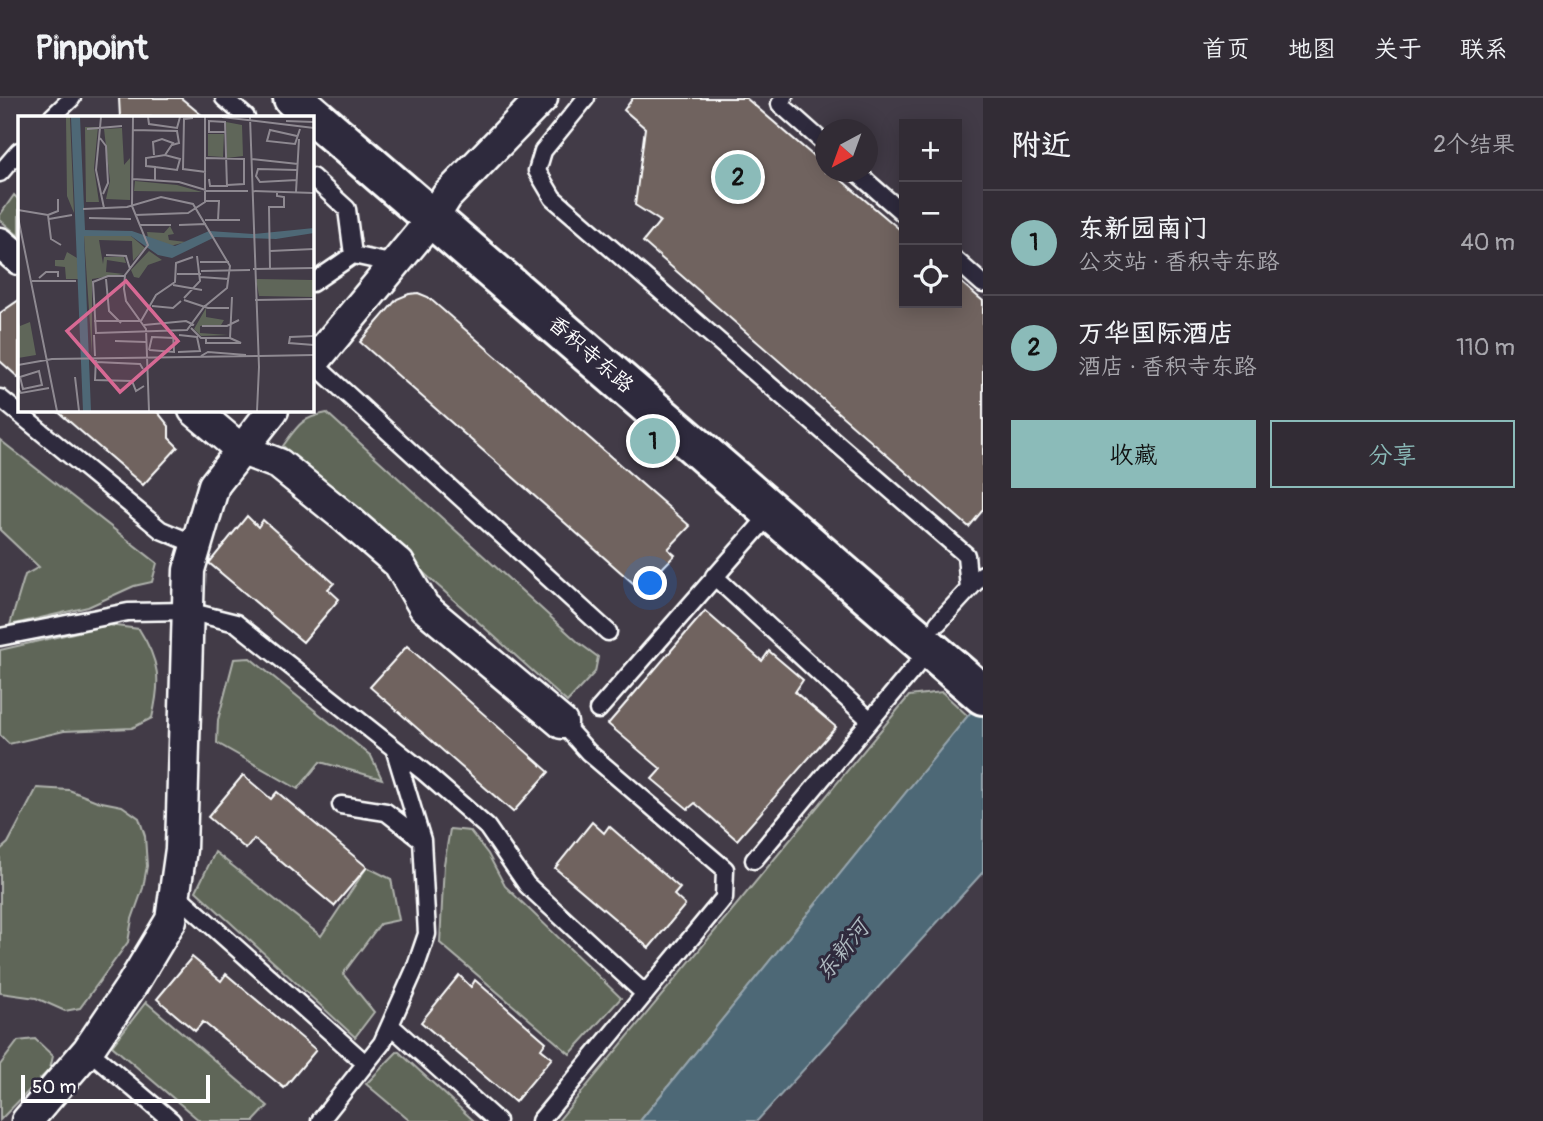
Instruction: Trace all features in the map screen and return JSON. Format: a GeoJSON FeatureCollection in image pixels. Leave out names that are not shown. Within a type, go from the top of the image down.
{"type":"FeatureCollection","features":[{"type":"Feature","properties":{"kind":"main road","name":"香积寺东路"},"geometry":{"type":"LineString","coordinates":[[293,98],[440,207],[960,658]]}},
{"type":"Feature","properties":{"kind":"main road","name":"香积寺东路"},"geometry":{"type":"LineString","coordinates":[[335,98],[440,207],[773,511],[960,658]]}},
{"type":"Feature","properties":{"kind":"street"},"geometry":{"type":"LineString","coordinates":[[313,362],[440,207],[542,98]]}},
{"type":"Feature","properties":{"kind":"street"},"geometry":{"type":"LineString","coordinates":[[195,411],[240,449],[279,464],[348,519],[399,564],[425,607],[562,723]]}},
{"type":"Feature","properties":{"kind":"street"},"geometry":{"type":"LineString","coordinates":[[27,1121],[89,1050],[171,920],[181,849],[189,570],[214,485],[272,411]]}},
{"type":"Feature","properties":{"kind":"lane"},"geometry":{"type":"LineString","coordinates":[[53,116],[72,98]]}},
{"type":"Feature","properties":{"kind":"lane"},"geometry":{"type":"LineString","coordinates":[[224,98],[245,116]]}},
{"type":"Feature","properties":{"kind":"lane"},"geometry":{"type":"LineString","coordinates":[[586,98],[543,151],[537,171],[553,198],[966,555],[969,589],[960,658],[870,720],[754,860]]}},
{"type":"Feature","properties":{"kind":"lane"},"geometry":{"type":"LineString","coordinates":[[784,98],[780,104],[815,135]]}},
{"type":"Feature","properties":{"kind":"lane"},"geometry":{"type":"LineString","coordinates":[[0,173],[15,155]]}},
{"type":"Feature","properties":{"kind":"lane"},"geometry":{"type":"LineString","coordinates":[[313,178],[347,209],[353,255]]}},
{"type":"Feature","properties":{"kind":"lane"},"geometry":{"type":"LineString","coordinates":[[867,182],[899,210]]}},
{"type":"Feature","properties":{"kind":"lane"},"geometry":{"type":"LineString","coordinates":[[313,282],[353,255],[395,264]]}},
{"type":"Feature","properties":{"kind":"lane"},"geometry":{"type":"LineString","coordinates":[[962,265],[983,284]]}},
{"type":"Feature","properties":{"kind":"lane"},"geometry":{"type":"LineString","coordinates":[[313,364],[608,632]]}},
{"type":"Feature","properties":{"kind":"lane"},"geometry":{"type":"LineString","coordinates":[[0,398],[161,530],[197,545]]}},
{"type":"Feature","properties":{"kind":"lane"},"geometry":{"type":"LineString","coordinates":[[598,710],[773,511]]}},
{"type":"Feature","properties":{"kind":"lane"},"geometry":{"type":"LineString","coordinates":[[969,589],[983,574]]}},
{"type":"Feature","properties":{"kind":"lane"},"geometry":{"type":"LineString","coordinates":[[714,576],[870,720]]}},
{"type":"Feature","properties":{"kind":"lane"},"geometry":{"type":"LineString","coordinates":[[0,637],[128,612],[188,611],[236,623],[394,748],[486,827],[527,885],[645,994]]}},
{"type":"Feature","properties":{"kind":"lane"},"geometry":{"type":"LineString","coordinates":[[540,1121],[724,898],[725,869],[588,752],[562,723]]}},
{"type":"Feature","properties":{"kind":"lane"},"geometry":{"type":"LineString","coordinates":[[320,1121],[382,1043],[415,969],[427,934],[422,840],[394,748]]}},
{"type":"Feature","properties":{"kind":"lane"},"geometry":{"type":"LineString","coordinates":[[341,805],[386,812],[422,840]]}},
{"type":"Feature","properties":{"kind":"lane"},"geometry":{"type":"LineString","coordinates":[[174,892],[365,1063]]}},
{"type":"Feature","properties":{"kind":"lane"},"geometry":{"type":"LineString","coordinates":[[390,1025],[497,1121]]}},
{"type":"Feature","properties":{"kind":"lane"},"geometry":{"type":"LineString","coordinates":[[89,1050],[172,1121]]}},
{"type":"Feature","properties":{"kind":"green space"},"geometry":{"type":"Polygon","coordinates":[[[14,195],[18,199],[18,235],[0,220],[0,215],[14,195]]]}},
{"type":"Feature","properties":{"kind":"green space"},"geometry":{"type":"Polygon","coordinates":[[[327,413],[579,643],[598,657],[595,672],[567,702],[283,446],[301,424],[311,417],[327,413]]]}},
{"type":"Feature","properties":{"kind":"green space"},"geometry":{"type":"Polygon","coordinates":[[[0,440],[157,563],[152,582],[134,586],[88,607],[10,625],[25,575],[39,567],[0,530],[0,440]]]}},
{"type":"Feature","properties":{"kind":"green space"},"geometry":{"type":"Polygon","coordinates":[[[108,625],[139,629],[146,641],[157,672],[157,693],[152,718],[132,728],[64,731],[9,744],[0,735],[0,650],[108,625]]]}},
{"type":"Feature","properties":{"kind":"green space"},"geometry":{"type":"Polygon","coordinates":[[[250,658],[371,756],[382,779],[320,762],[298,789],[217,743],[218,720],[234,659],[250,658]]]}},
{"type":"Feature","properties":{"kind":"green space"},"geometry":{"type":"Polygon","coordinates":[[[942,692],[968,716],[640,1121],[558,1121],[909,696],[942,692]]]}},
{"type":"Feature","properties":{"kind":"green space"},"geometry":{"type":"Polygon","coordinates":[[[37,788],[69,790],[97,801],[122,806],[139,818],[145,836],[147,866],[128,942],[80,1008],[65,1011],[36,998],[0,993],[0,850],[8,843],[37,788]]]}},
{"type":"Feature","properties":{"kind":"green space"},"geometry":{"type":"Polygon","coordinates":[[[450,829],[470,831],[488,854],[505,886],[621,998],[570,1054],[440,943],[444,864],[450,829]]]}},
{"type":"Feature","properties":{"kind":"green space"},"geometry":{"type":"Polygon","coordinates":[[[215,852],[321,936],[367,867],[391,879],[399,920],[380,924],[343,974],[374,1012],[355,1037],[196,891],[215,852]]]}},
{"type":"Feature","properties":{"kind":"green space"},"geometry":{"type":"Polygon","coordinates":[[[146,1002],[268,1106],[254,1121],[200,1121],[112,1046],[146,1002]]]}},
{"type":"Feature","properties":{"kind":"green space"},"geometry":{"type":"Polygon","coordinates":[[[35,1039],[53,1056],[50,1069],[0,1120],[0,1065],[18,1041],[35,1039]]]}},
{"type":"Feature","properties":{"kind":"green space"},"geometry":{"type":"Polygon","coordinates":[[[398,1051],[474,1121],[410,1121],[366,1084],[398,1051]]]}},
{"type":"Feature","properties":{"kind":"water","name":"东新河"},"geometry":{"type":"Polygon","coordinates":[[[983,697],[983,872],[757,1121],[640,1121],[983,697]]]}},
{"type":"Feature","properties":{"kind":"building"},"geometry":{"type":"Polygon","coordinates":[[[119,98],[181,98],[203,116],[120,116],[119,98]]]}},
{"type":"Feature","properties":{"kind":"building"},"geometry":{"type":"Polygon","coordinates":[[[633,98],[746,98],[815,157],[815,182],[844,182],[899,229],[899,308],[962,308],[962,283],[983,301],[983,510],[969,527],[643,242],[660,221],[635,205],[645,128],[624,110],[633,98]]]}},
{"type":"Feature","properties":{"kind":"building"},"geometry":{"type":"Polygon","coordinates":[[[418,293],[428,297],[690,526],[668,549],[675,555],[641,590],[360,342],[397,299],[418,293]]]}},
{"type":"Feature","properties":{"kind":"building"},"geometry":{"type":"Polygon","coordinates":[[[18,301],[18,377],[0,361],[0,313],[18,301]]]}},
{"type":"Feature","properties":{"kind":"building"},"geometry":{"type":"Polygon","coordinates":[[[57,411],[157,411],[169,426],[169,438],[178,447],[143,485],[57,411]]]}},
{"type":"Feature","properties":{"kind":"building"},"geometry":{"type":"Polygon","coordinates":[[[247,516],[258,527],[263,520],[334,583],[328,589],[339,599],[303,642],[209,563],[247,516]]]}},
{"type":"Feature","properties":{"kind":"building"},"geometry":{"type":"Polygon","coordinates":[[[705,611],[762,661],[769,651],[803,680],[795,692],[836,727],[737,840],[695,803],[688,809],[652,779],[661,769],[608,724],[705,611]]]}},
{"type":"Feature","properties":{"kind":"building"},"geometry":{"type":"Polygon","coordinates":[[[407,646],[549,772],[513,812],[370,687],[407,646]]]}},
{"type":"Feature","properties":{"kind":"building"},"geometry":{"type":"Polygon","coordinates":[[[243,775],[271,799],[277,792],[367,867],[334,906],[254,839],[246,849],[208,817],[243,775]]]}},
{"type":"Feature","properties":{"kind":"building"},"geometry":{"type":"Polygon","coordinates":[[[592,822],[604,833],[609,826],[680,888],[674,895],[685,905],[649,948],[555,868],[592,822]]]}},
{"type":"Feature","properties":{"kind":"building"},"geometry":{"type":"Polygon","coordinates":[[[192,957],[221,981],[226,974],[316,1050],[284,1088],[203,1022],[195,1031],[157,999],[192,957]]]}},
{"type":"Feature","properties":{"kind":"building"},"geometry":{"type":"Polygon","coordinates":[[[459,975],[471,987],[475,980],[546,1042],[541,1049],[552,1058],[515,1102],[421,1022],[459,975]]]}},
{"type":"Feature","properties":{"kind":"place","name":"万华国际酒店"},"geometry":{"type":"Point","coordinates":[738,177]}},
{"type":"Feature","properties":{"kind":"place","name":"东新园南门"},"geometry":{"type":"Point","coordinates":[653,441]}}]}
